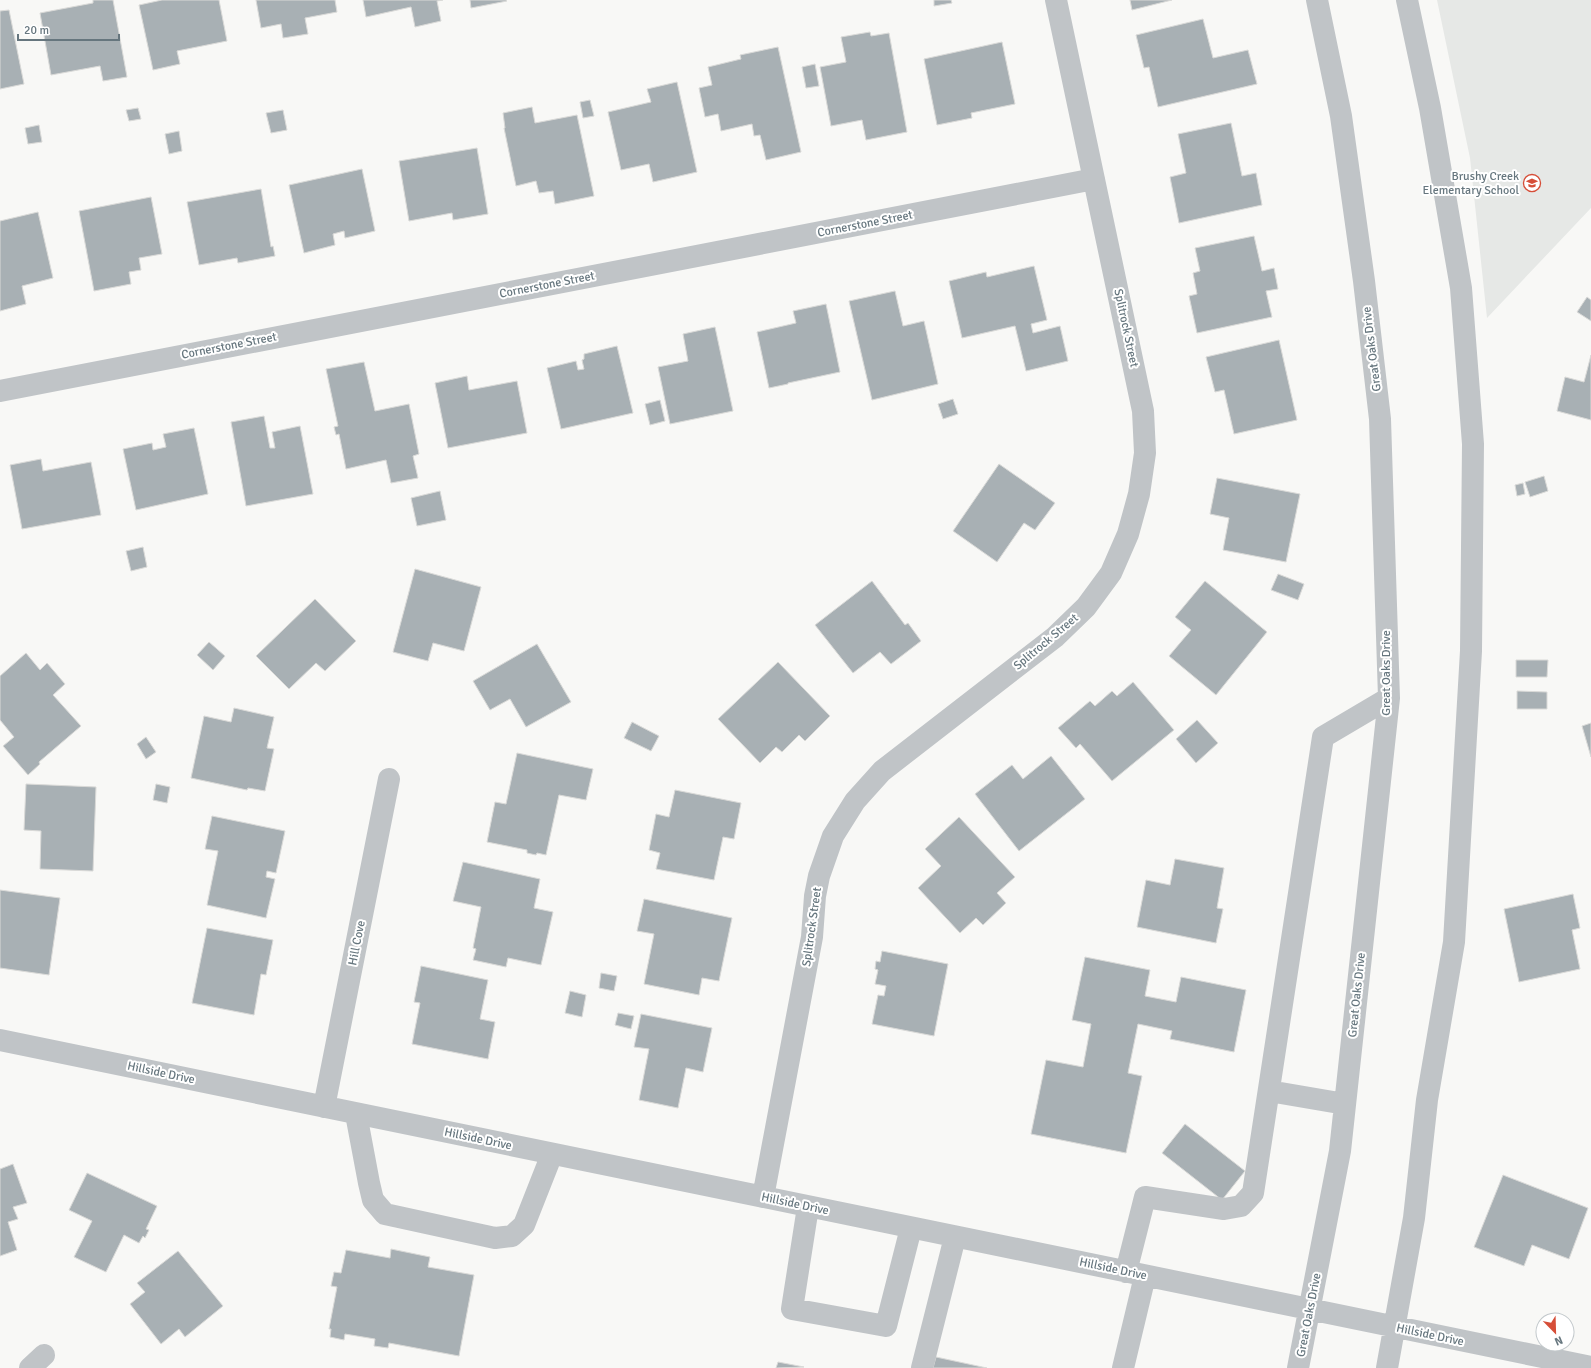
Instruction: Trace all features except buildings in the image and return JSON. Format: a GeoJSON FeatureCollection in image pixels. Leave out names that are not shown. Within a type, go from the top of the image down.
{"type":"FeatureCollection","features":[{"type":"Feature","properties":{"kind":"street","name":"Splitrock Street"},"geometry":{"type":"LineString","coordinates":[[763,1197],[812,937],[815,896],[819,876],[833,836],[855,801],[882,770],[1055,637],[1086,607],[1111,573],[1128,534],[1139,494],[1145,453],[1144,411],[1056,0]]}},
{"type":"Feature","properties":{"kind":"street","name":"Great Oaks Drive"},"geometry":{"type":"LineString","coordinates":[[1298,1368],[1340,1151],[1389,698],[1380,419],[1364,280],[1341,116],[1317,0]]}},
{"type":"Feature","properties":{"kind":"street"},"geometry":{"type":"LineString","coordinates":[[1387,1368],[1414,1218],[1427,1100],[1454,942],[1471,652],[1473,444],[1461,288],[1430,108],[1407,0]]}},
{"type":"Feature","properties":{"kind":"street","name":"Cornerstone Street"},"geometry":{"type":"LineString","coordinates":[[0,391],[1094,179]]}},
{"type":"Feature","properties":{"kind":"street"},"geometry":{"type":"LineString","coordinates":[[1123,1368],[1145,1197],[1224,1209],[1241,1206],[1254,1193],[1323,737],[1389,698]]}},
{"type":"Feature","properties":{"kind":"street","name":"Hill Cove"},"geometry":{"type":"LineString","coordinates":[[324,1107],[390,779]]}},
{"type":"Feature","properties":{"kind":"street","name":"Hillside Drive"},"geometry":{"type":"LineString","coordinates":[[0,1040],[1591,1367]]}},
{"type":"Feature","properties":{"kind":"street"},"geometry":{"type":"LineString","coordinates":[[1269,1091],[1345,1104]]}},
{"type":"Feature","properties":{"kind":"street"},"geometry":{"type":"LineString","coordinates":[[356,1114],[373,1200],[385,1214],[495,1238],[512,1236],[524,1226],[552,1154]]}},
{"type":"Feature","properties":{"kind":"street"},"geometry":{"type":"LineString","coordinates":[[808,1207],[792,1309],[886,1326],[911,1228]]}},
{"type":"Feature","properties":{"kind":"street"},"geometry":{"type":"LineString","coordinates":[[922,1368],[955,1237]]}},
{"type":"Feature","properties":{"kind":"shaded area","name":"Brushy Creek Elementary School"},"geometry":{"type":"Polygon","coordinates":[[[1437,0],[1591,0],[1591,208],[1487,318],[1470,158],[1437,0]]]}},
{"type":"Feature","properties":{"kind":"place","name":"Brushy Creek Elementary School"},"geometry":{"type":"Point","coordinates":[1532,183]}}]}
